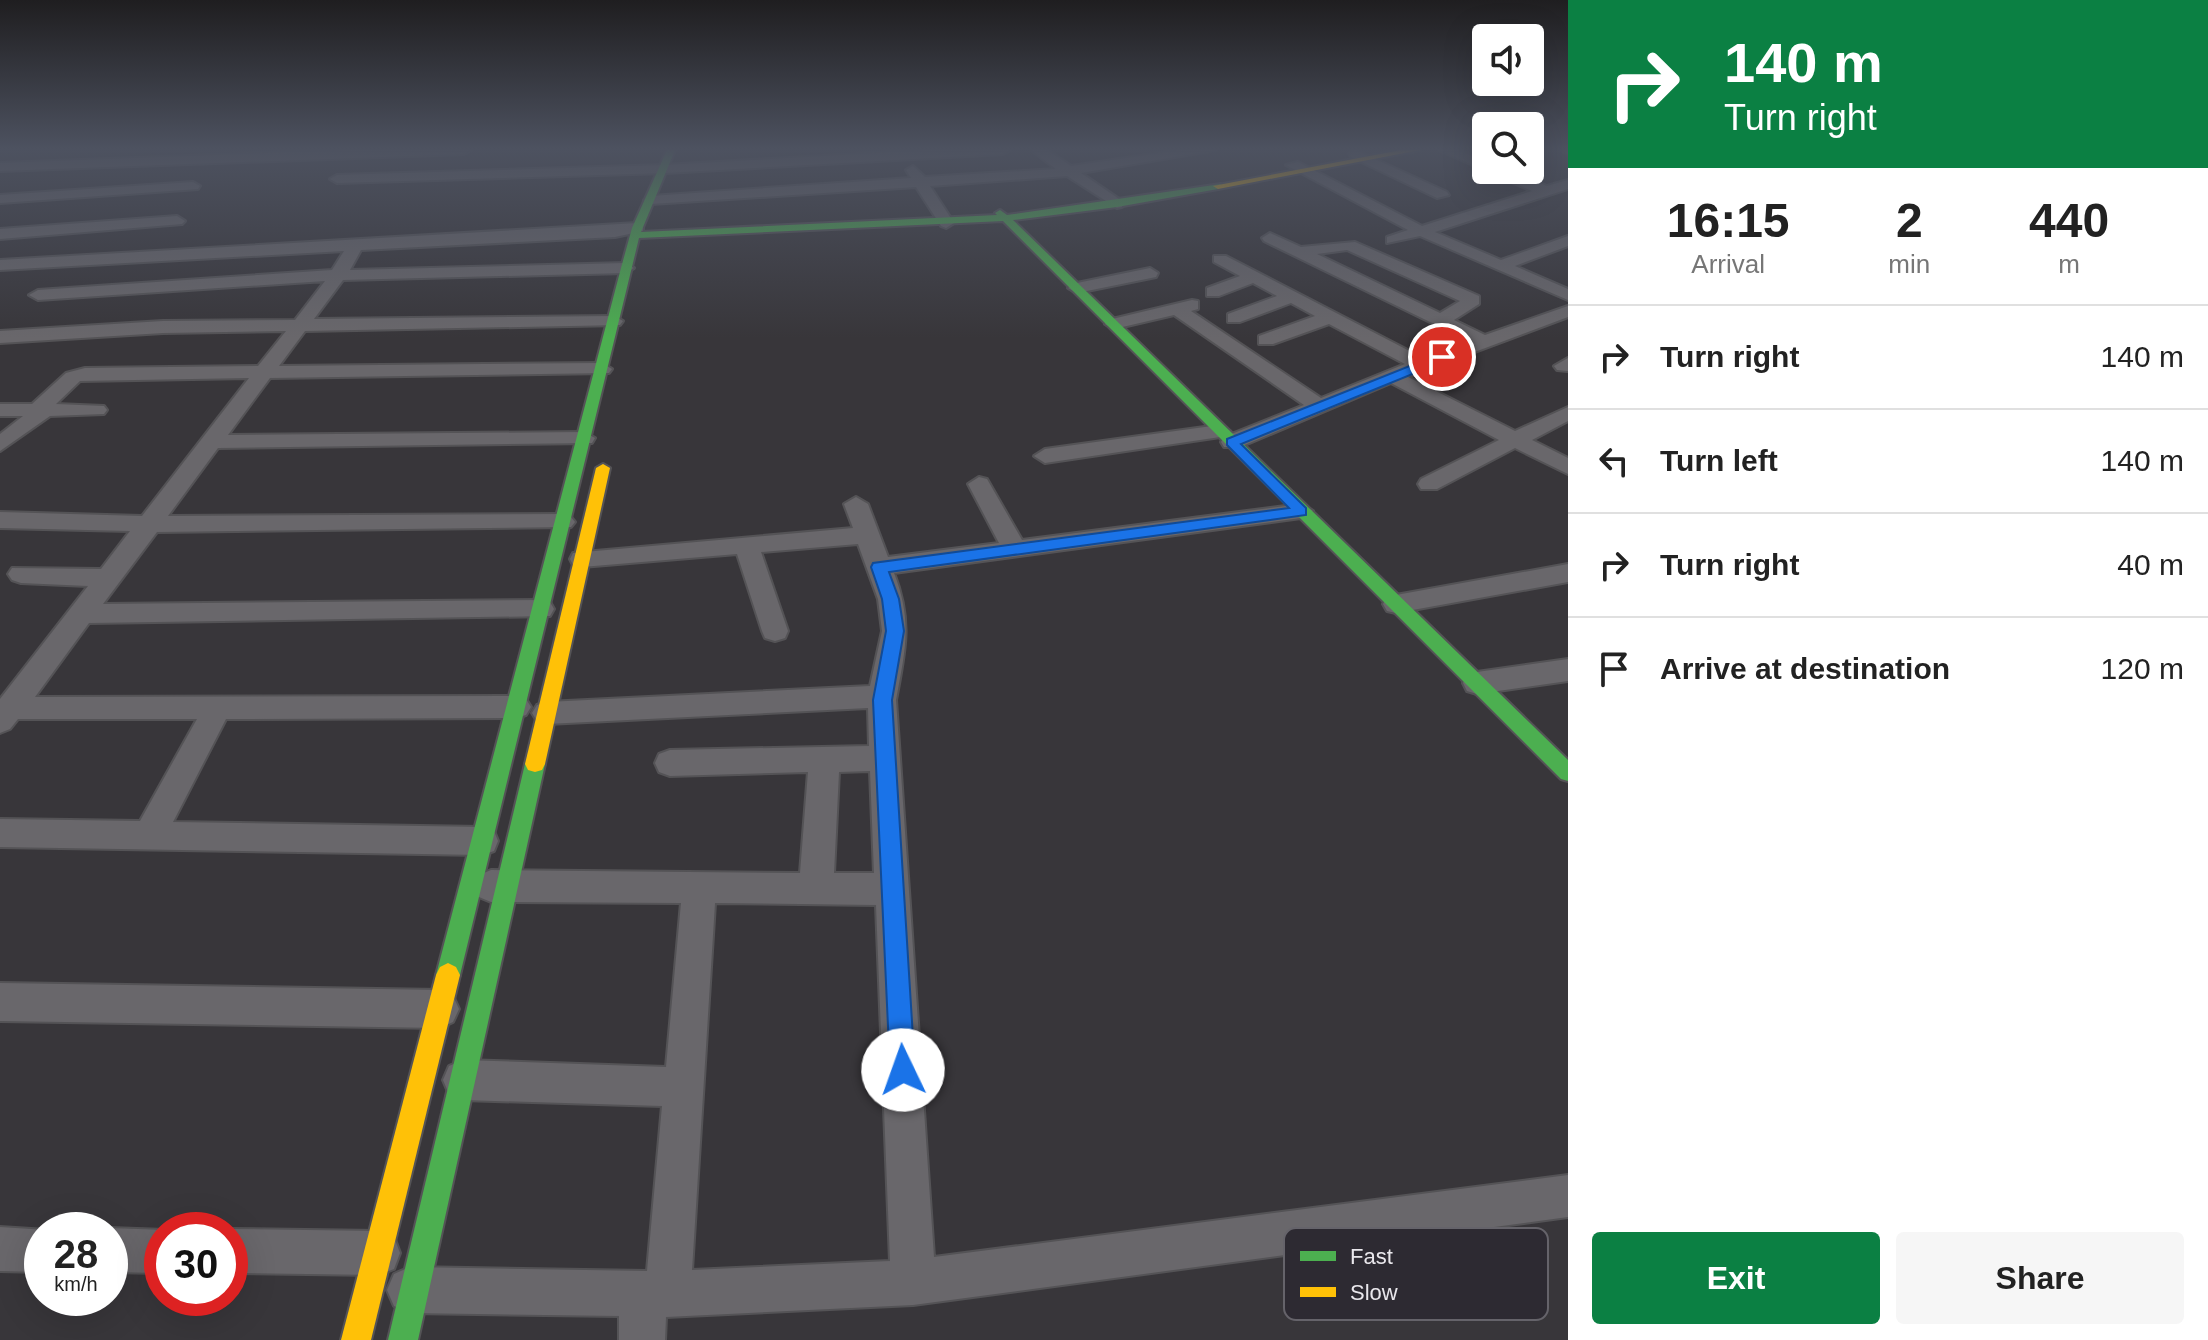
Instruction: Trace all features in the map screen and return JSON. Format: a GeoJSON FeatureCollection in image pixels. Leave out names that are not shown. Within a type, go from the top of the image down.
{"type":"FeatureCollection","features":[{"type":"Feature","properties":{"kind":"main road"},"geometry":{"type":"LineString","coordinates":[[403,1340],[507,887],[532,710],[541,609],[626,268],[649,213]]}},
{"type":"Feature","properties":{"kind":"main road"},"geometry":{"type":"LineString","coordinates":[[645,224],[944,220],[1028,213]]}},
{"type":"Feature","properties":{"kind":"main road"},"geometry":{"type":"LineString","coordinates":[[1003,216],[1568,773]]}},
{"type":"Feature","properties":{"kind":"main road"},"geometry":{"type":"LineString","coordinates":[[636,308],[645,224]]}},
{"type":"Feature","properties":{"kind":"main road"},"geometry":{"type":"LineString","coordinates":[[356,1340],[482,841],[532,710],[582,559],[606,456]]}},
{"type":"Feature","properties":{"kind":"street"},"geometry":{"type":"LineString","coordinates":[[0,234],[82,213]]}},
{"type":"Feature","properties":{"kind":"street"},"geometry":{"type":"LineString","coordinates":[[112,213],[177,221]]}},
{"type":"Feature","properties":{"kind":"street"},"geometry":{"type":"LineString","coordinates":[[0,265],[615,232],[689,213]]}},
{"type":"Feature","properties":{"kind":"street"},"geometry":{"type":"LineString","coordinates":[[939,213],[944,220]]}},
{"type":"Feature","properties":{"kind":"street"},"geometry":{"type":"LineString","coordinates":[[1385,213],[1568,295]]}},
{"type":"Feature","properties":{"kind":"street"},"geometry":{"type":"LineString","coordinates":[[1393,240],[1479,213]]}},
{"type":"Feature","properties":{"kind":"street"},"geometry":{"type":"LineString","coordinates":[[1270,238],[1485,342]]}},
{"type":"Feature","properties":{"kind":"street"},"geometry":{"type":"LineString","coordinates":[[1499,266],[1568,241]]}},
{"type":"Feature","properties":{"kind":"street"},"geometry":{"type":"LineString","coordinates":[[9,701],[81,614],[212,442],[338,275],[356,245]]}},
{"type":"Feature","properties":{"kind":"street"},"geometry":{"type":"LineString","coordinates":[[1297,252],[1349,245],[1473,300],[1441,321]]}},
{"type":"Feature","properties":{"kind":"street"},"geometry":{"type":"LineString","coordinates":[[197,284],[218,251]]}},
{"type":"Feature","properties":{"kind":"street"},"geometry":{"type":"LineString","coordinates":[[1220,259],[1421,365]]}},
{"type":"Feature","properties":{"kind":"street"},"geometry":{"type":"LineString","coordinates":[[6,336],[61,262]]}},
{"type":"Feature","properties":{"kind":"street"},"geometry":{"type":"LineString","coordinates":[[1300,275],[1326,266]]}},
{"type":"Feature","properties":{"kind":"street"},"geometry":{"type":"LineString","coordinates":[[38,295],[338,275],[626,268]]}},
{"type":"Feature","properties":{"kind":"street"},"geometry":{"type":"LineString","coordinates":[[1077,288],[1150,273]]}},
{"type":"Feature","properties":{"kind":"street"},"geometry":{"type":"LineString","coordinates":[[1213,292],[1253,277]]}},
{"type":"Feature","properties":{"kind":"street"},"geometry":{"type":"LineString","coordinates":[[1234,318],[1292,297]]}},
{"type":"Feature","properties":{"kind":"street"},"geometry":{"type":"LineString","coordinates":[[1114,324],[1197,304]]}},
{"type":"Feature","properties":{"kind":"street"},"geometry":{"type":"LineString","coordinates":[[1177,309],[1320,406]]}},
{"type":"Feature","properties":{"kind":"street"},"geometry":{"type":"LineString","coordinates":[[1045,456],[1225,437],[1320,406],[1568,311]]}},
{"type":"Feature","properties":{"kind":"street"},"geometry":{"type":"LineString","coordinates":[[1266,340],[1330,317]]}},
{"type":"Feature","properties":{"kind":"street"},"geometry":{"type":"LineString","coordinates":[[6,336],[302,323],[614,321]]}},
{"type":"Feature","properties":{"kind":"street"},"geometry":{"type":"LineString","coordinates":[[0,444],[78,375],[602,369]]}},
{"type":"Feature","properties":{"kind":"street"},"geometry":{"type":"LineString","coordinates":[[1392,376],[1568,467]]}},
{"type":"Feature","properties":{"kind":"street"},"geometry":{"type":"LineString","coordinates":[[0,410],[97,410]]}},
{"type":"Feature","properties":{"kind":"street"},"geometry":{"type":"LineString","coordinates":[[1429,484],[1568,413]]}},
{"type":"Feature","properties":{"kind":"street"},"geometry":{"type":"LineString","coordinates":[[212,442],[584,438]]}},
{"type":"Feature","properties":{"kind":"street"},"geometry":{"type":"LineString","coordinates":[[979,484],[1014,548]]}},
{"type":"Feature","properties":{"kind":"street"},"geometry":{"type":"LineString","coordinates":[[856,504],[891,599],[895,631],[882,700],[913,1282]]}},
{"type":"Feature","properties":{"kind":"street"},"geometry":{"type":"LineString","coordinates":[[879,567],[1301,511]]}},
{"type":"Feature","properties":{"kind":"street"},"geometry":{"type":"LineString","coordinates":[[0,520],[149,524],[563,522]]}},
{"type":"Feature","properties":{"kind":"street"},"geometry":{"type":"LineString","coordinates":[[582,559],[867,535]]}},
{"type":"Feature","properties":{"kind":"street"},"geometry":{"type":"LineString","coordinates":[[747,546],[775,631]]}},
{"type":"Feature","properties":{"kind":"street"},"geometry":{"type":"LineString","coordinates":[[1396,604],[1568,573]]}},
{"type":"Feature","properties":{"kind":"street"},"geometry":{"type":"LineString","coordinates":[[21,574],[108,578]]}},
{"type":"Feature","properties":{"kind":"street"},"geometry":{"type":"LineString","coordinates":[[81,614],[541,609]]}},
{"type":"Feature","properties":{"kind":"street"},"geometry":{"type":"LineString","coordinates":[[1477,683],[1568,670]]}},
{"type":"Feature","properties":{"kind":"street"},"geometry":{"type":"LineString","coordinates":[[9,701],[218,707],[532,710],[868,697],[882,700]]}},
{"type":"Feature","properties":{"kind":"street"},"geometry":{"type":"LineString","coordinates":[[149,835],[218,707]]}},
{"type":"Feature","properties":{"kind":"street"},"geometry":{"type":"LineString","coordinates":[[670,763],[887,758]]}},
{"type":"Feature","properties":{"kind":"street"},"geometry":{"type":"LineString","coordinates":[[816,889],[824,759]]}},
{"type":"Feature","properties":{"kind":"street"},"geometry":{"type":"LineString","coordinates":[[0,833],[482,841]]}},
{"type":"Feature","properties":{"kind":"street"},"geometry":{"type":"LineString","coordinates":[[471,884],[507,887],[894,889]]}},
{"type":"Feature","properties":{"kind":"street"},"geometry":{"type":"LineString","coordinates":[[642,1340],[656,1294],[684,1087],[699,888]]}},
{"type":"Feature","properties":{"kind":"street"},"geometry":{"type":"LineString","coordinates":[[0,1002],[440,1009]]}},
{"type":"Feature","properties":{"kind":"street"},"geometry":{"type":"LineString","coordinates":[[463,1080],[684,1087]]}},
{"type":"Feature","properties":{"kind":"street"},"geometry":{"type":"LineString","coordinates":[[1324,1228],[1568,1196]]}},
{"type":"Feature","properties":{"kind":"street"},"geometry":{"type":"LineString","coordinates":[[248,1253],[374,1270],[414,1290],[656,1294],[913,1282],[1284,1233]]}},
{"type":"Feature","properties":{"kind":"street"},"geometry":{"type":"LineString","coordinates":[[0,1249],[24,1250]]}},
{"type":"Feature","properties":{"kind":"traffic: fast"},"geometry":{"type":"LineString","coordinates":[[448,975],[626,268],[644,213]]}},
{"type":"Feature","properties":{"kind":"traffic: fast"},"geometry":{"type":"LineString","coordinates":[[1000,213],[1568,773]]}},
{"type":"Feature","properties":{"kind":"traffic: fast"},"geometry":{"type":"LineString","coordinates":[[636,235],[1006,218],[1049,213]]}},
{"type":"Feature","properties":{"kind":"traffic: fast"},"geometry":{"type":"LineString","coordinates":[[403,1340],[535,764]]}},
{"type":"Feature","properties":{"kind":"traffic: slow"},"geometry":{"type":"LineString","coordinates":[[535,764],[603,468]]}},
{"type":"Feature","properties":{"kind":"traffic: slow"},"geometry":{"type":"LineString","coordinates":[[356,1340],[448,975]]}},
{"type":"Feature","properties":{"kind":"route"},"geometry":{"type":"LineString","coordinates":[[903,1070],[885,705],[882,700],[895,631],[891,599],[879,567],[1301,511],[1232,442],[1442,357]]}}]}
